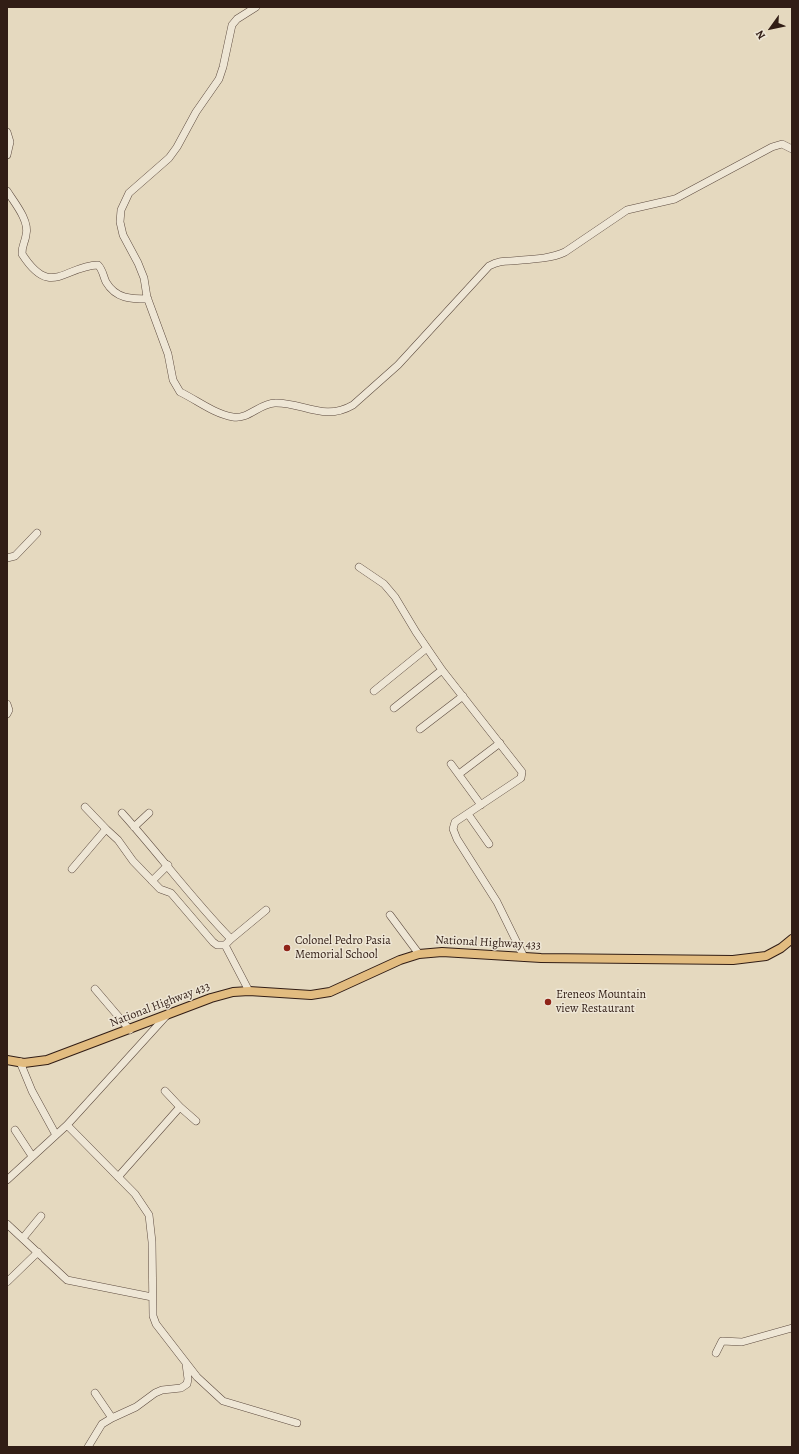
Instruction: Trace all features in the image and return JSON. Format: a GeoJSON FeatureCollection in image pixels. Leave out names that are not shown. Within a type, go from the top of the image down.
{"type":"FeatureCollection","features":[{"type":"Feature","properties":{"kind":"main road","name":"National Highway 433"},"geometry":{"type":"LineString","coordinates":[[7,1060],[20,1062],[47,1060],[130,1030],[211,998],[233,992],[249,991],[311,995],[330,992],[400,960],[419,954],[442,952],[524,957],[733,960],[766,956],[781,948],[792,939]]}},
{"type":"Feature","properties":{"kind":"street"},"geometry":{"type":"LineString","coordinates":[[256,7],[237,19],[232,25],[219,79],[196,112],[177,147],[169,158],[129,193],[124,201],[120,222],[123,234],[138,263],[148,299],[168,354],[176,387],[180,392],[213,410],[235,418],[242,417],[274,403],[310,410],[336,412],[345,410],[353,405],[398,365],[489,266],[499,261],[521,261],[555,256],[565,252],[627,210],[675,199],[772,147],[782,144],[792,149]]}},
{"type":"Feature","properties":{"kind":"street"},"geometry":{"type":"LineString","coordinates":[[7,132],[10,142],[7,155]]}},
{"type":"Feature","properties":{"kind":"street"},"geometry":{"type":"LineString","coordinates":[[7,191],[26,226],[26,235],[22,243],[22,254],[37,272],[46,277],[56,278],[90,265],[98,265],[102,270],[106,281],[118,295],[128,299],[148,299]]}},
{"type":"Feature","properties":{"kind":"street"},"geometry":{"type":"LineString","coordinates":[[7,558],[15,556],[37,533]]}},
{"type":"Feature","properties":{"kind":"street"},"geometry":{"type":"LineString","coordinates":[[359,567],[384,584],[392,592],[442,670],[500,743],[523,775],[455,822],[453,829],[496,902],[524,957]]}},
{"type":"Feature","properties":{"kind":"street"},"geometry":{"type":"LineString","coordinates":[[374,691],[427,648]]}},
{"type":"Feature","properties":{"kind":"street"},"geometry":{"type":"LineString","coordinates":[[394,708],[442,670]]}},
{"type":"Feature","properties":{"kind":"street"},"geometry":{"type":"LineString","coordinates":[[420,729],[463,696]]}},
{"type":"Feature","properties":{"kind":"street"},"geometry":{"type":"LineString","coordinates":[[7,704],[9,710],[7,714]]}},
{"type":"Feature","properties":{"kind":"street"},"geometry":{"type":"LineString","coordinates":[[459,774],[500,743]]}},
{"type":"Feature","properties":{"kind":"street"},"geometry":{"type":"LineString","coordinates":[[451,764],[481,805]]}},
{"type":"Feature","properties":{"kind":"street"},"geometry":{"type":"LineString","coordinates":[[85,807],[118,840],[133,861],[152,881],[160,888],[171,893],[217,945],[225,945],[266,910]]}},
{"type":"Feature","properties":{"kind":"street"},"geometry":{"type":"LineString","coordinates":[[122,812],[168,865],[203,910],[231,940]]}},
{"type":"Feature","properties":{"kind":"street"},"geometry":{"type":"LineString","coordinates":[[134,827],[149,813]]}},
{"type":"Feature","properties":{"kind":"street"},"geometry":{"type":"LineString","coordinates":[[468,814],[489,844]]}},
{"type":"Feature","properties":{"kind":"street"},"geometry":{"type":"LineString","coordinates":[[72,869],[106,829]]}},
{"type":"Feature","properties":{"kind":"street"},"geometry":{"type":"LineString","coordinates":[[152,881],[168,865]]}},
{"type":"Feature","properties":{"kind":"street"},"geometry":{"type":"LineString","coordinates":[[390,915],[419,954]]}},
{"type":"Feature","properties":{"kind":"street"},"geometry":{"type":"LineString","coordinates":[[225,945],[249,991]]}},
{"type":"Feature","properties":{"kind":"street"},"geometry":{"type":"LineString","coordinates":[[95,989],[130,1030]]}},
{"type":"Feature","properties":{"kind":"street"},"geometry":{"type":"LineString","coordinates":[[7,1180],[67,1125],[168,1014]]}},
{"type":"Feature","properties":{"kind":"street"},"geometry":{"type":"LineString","coordinates":[[20,1062],[32,1091],[56,1135]]}},
{"type":"Feature","properties":{"kind":"street"},"geometry":{"type":"LineString","coordinates":[[165,1091],[180,1107],[196,1120]]}},
{"type":"Feature","properties":{"kind":"street"},"geometry":{"type":"LineString","coordinates":[[118,1177],[180,1107]]}},
{"type":"Feature","properties":{"kind":"street"},"geometry":{"type":"LineString","coordinates":[[67,1125],[135,1194],[149,1215],[152,1242],[153,1316],[156,1324],[186,1360],[197,1376],[223,1401],[297,1423]]}},
{"type":"Feature","properties":{"kind":"street"},"geometry":{"type":"LineString","coordinates":[[15,1130],[32,1156]]}},
{"type":"Feature","properties":{"kind":"street"},"geometry":{"type":"LineString","coordinates":[[23,1238],[41,1216]]}},
{"type":"Feature","properties":{"kind":"street"},"geometry":{"type":"LineString","coordinates":[[7,1224],[67,1280],[152,1298]]}},
{"type":"Feature","properties":{"kind":"street"},"geometry":{"type":"LineString","coordinates":[[7,1282],[38,1252]]}},
{"type":"Feature","properties":{"kind":"street"},"geometry":{"type":"LineString","coordinates":[[716,1353],[722,1341],[742,1342],[792,1328]]}},
{"type":"Feature","properties":{"kind":"street"},"geometry":{"type":"LineString","coordinates":[[88,1447],[102,1424],[136,1407],[155,1392],[181,1388],[187,1384],[188,1378],[186,1360]]}},
{"type":"Feature","properties":{"kind":"street"},"geometry":{"type":"LineString","coordinates":[[95,1393],[112,1418]]}},
{"type":"Feature","properties":{"kind":"place","name":"Colonel Pedro Pasia Memorial School"},"geometry":{"type":"Point","coordinates":[287,948]}},
{"type":"Feature","properties":{"kind":"place","name":"Ereneos Mountain view Restaurant"},"geometry":{"type":"Point","coordinates":[548,1002]}}]}
